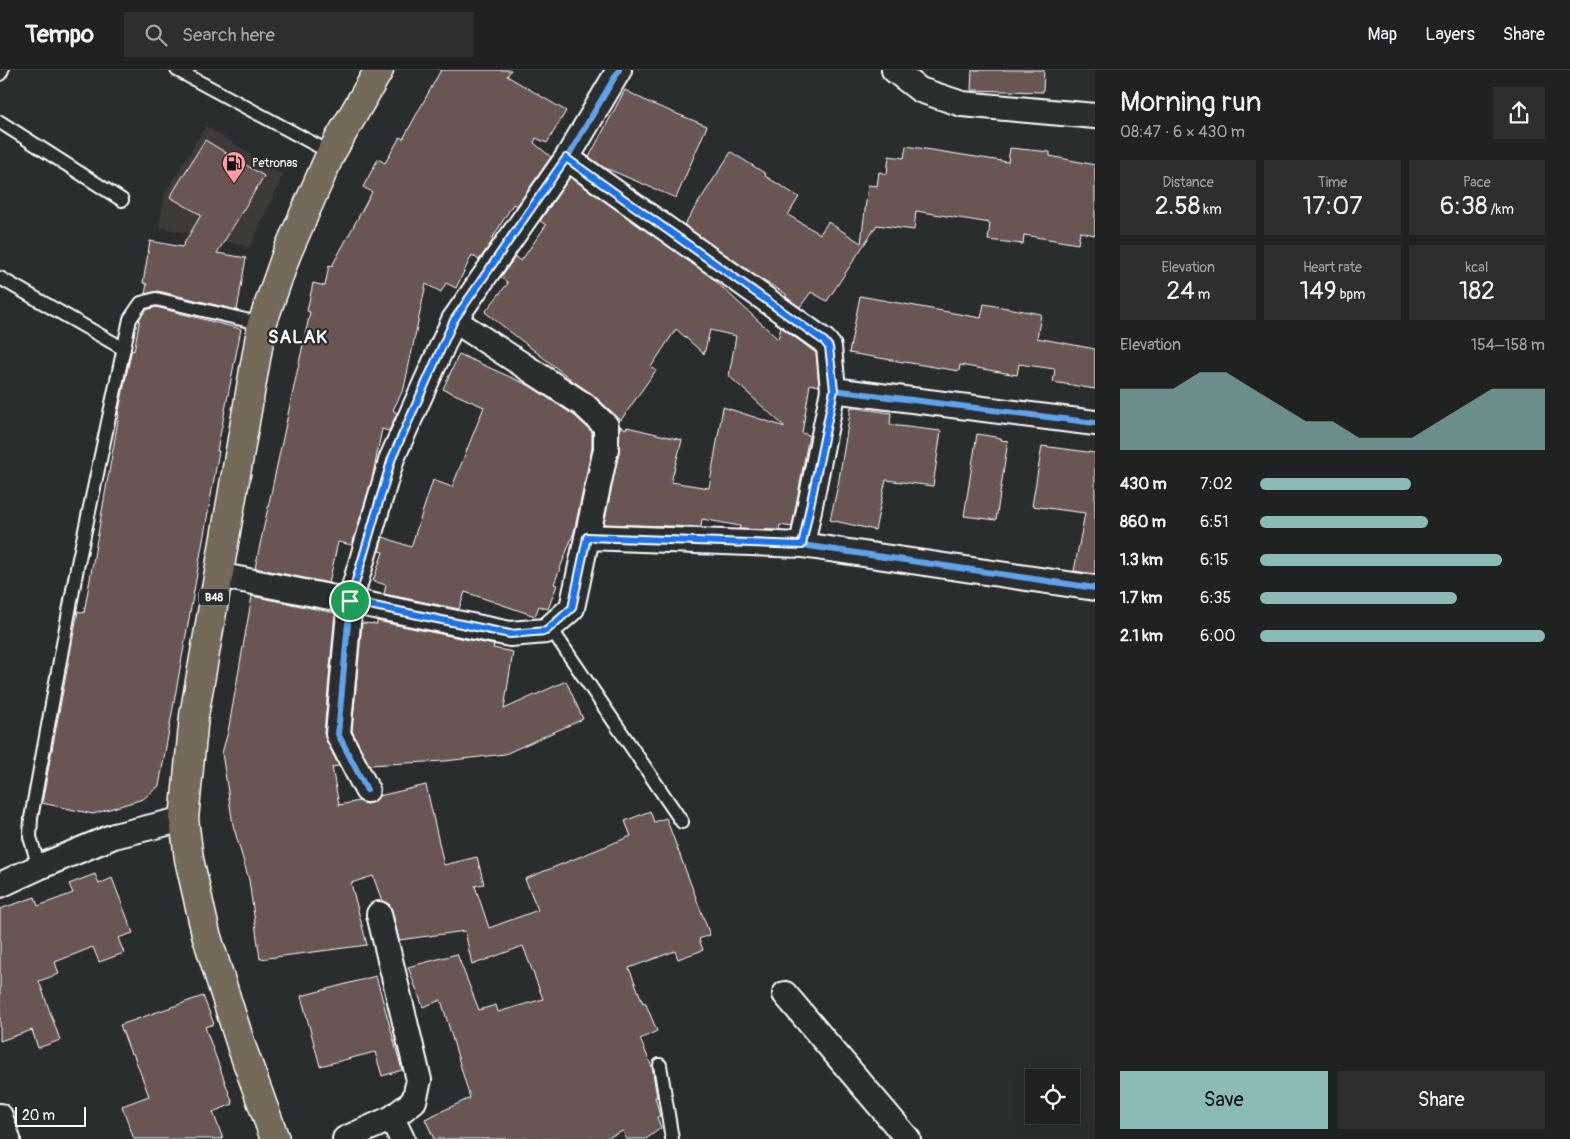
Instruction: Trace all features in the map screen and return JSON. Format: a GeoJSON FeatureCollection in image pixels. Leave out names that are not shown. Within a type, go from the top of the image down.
{"type":"FeatureCollection","features":[{"type":"Feature","properties":{"kind":"main road","name":"B48"},"geometry":{"type":"LineString","coordinates":[[275,1139],[242,1048],[206,934],[189,859],[184,819],[194,716],[262,324],[286,253],[331,153],[379,70]]}},
{"type":"Feature","properties":{"kind":"street"},"geometry":{"type":"LineString","coordinates":[[367,790],[338,734],[350,601],[392,458],[454,320],[566,158],[619,70]]}},
{"type":"Feature","properties":{"kind":"street"},"geometry":{"type":"LineString","coordinates":[[894,70],[920,90],[962,104],[1095,116]]}},
{"type":"Feature","properties":{"kind":"street"},"geometry":{"type":"LineString","coordinates":[[566,158],[824,341],[829,347],[834,390],[802,545]]}},
{"type":"Feature","properties":{"kind":"street"},"geometry":{"type":"LineString","coordinates":[[218,576],[510,634],[546,631],[572,608],[606,449],[606,426],[584,405],[454,320]]}},
{"type":"Feature","properties":{"kind":"street"},"geometry":{"type":"LineString","coordinates":[[834,390],[1095,423]]}},
{"type":"Feature","properties":{"kind":"street"},"geometry":{"type":"LineString","coordinates":[[587,537],[802,545],[1095,588]]}},
{"type":"Feature","properties":{"kind":"street"},"geometry":{"type":"LineString","coordinates":[[0,885],[39,866],[114,836],[184,819]]}},
{"type":"Feature","properties":{"kind":"street"},"geometry":{"type":"LineString","coordinates":[[345,1139],[392,1118],[414,1101],[419,1080],[379,914]]}},
{"type":"Feature","properties":{"kind":"street"},"geometry":{"type":"LineString","coordinates":[[785,994],[908,1139]]}},
{"type":"Feature","properties":{"kind":"street"},"geometry":{"type":"LineString","coordinates":[[0,1116],[8,1139]]}},
{"type":"Feature","properties":{"kind":"street"},"geometry":{"type":"LineString","coordinates":[[392,1118],[402,1139]]}},
{"type":"Feature","properties":{"kind":"lane"},"geometry":{"type":"LineString","coordinates":[[0,74],[2,70]]}},
{"type":"Feature","properties":{"kind":"lane"},"geometry":{"type":"LineString","coordinates":[[177,70],[331,153]]}},
{"type":"Feature","properties":{"kind":"lane"},"geometry":{"type":"LineString","coordinates":[[0,122],[122,200]]}},
{"type":"Feature","properties":{"kind":"lane"},"geometry":{"type":"LineString","coordinates":[[0,278],[124,350]]}},
{"type":"Feature","properties":{"kind":"lane"},"geometry":{"type":"LineString","coordinates":[[39,866],[30,837],[31,818],[77,568],[130,319],[141,303],[156,299],[262,324]]}},
{"type":"Feature","properties":{"kind":"lane"},"geometry":{"type":"LineString","coordinates":[[550,627],[682,822]]}},
{"type":"Feature","properties":{"kind":"lane"},"geometry":{"type":"LineString","coordinates":[[660,1064],[672,1139]]}},
{"type":"Feature","properties":{"kind":"shaded area"},"geometry":{"type":"Polygon","coordinates":[[[206,126],[283,175],[250,247],[159,227],[165,193],[206,126]]]}},
{"type":"Feature","properties":{"kind":"building"},"geometry":{"type":"Polygon","coordinates":[[[441,70],[511,70],[507,76],[566,111],[547,143],[536,138],[534,143],[551,157],[517,206],[513,204],[493,240],[479,260],[472,255],[456,288],[446,283],[441,292],[426,284],[404,388],[393,410],[397,413],[389,431],[382,429],[372,479],[352,545],[338,542],[329,583],[255,568],[310,312],[307,311],[313,283],[325,286],[329,265],[332,266],[372,192],[363,187],[378,159],[385,163],[400,137],[403,139],[441,70]]]}},
{"type":"Feature","properties":{"kind":"building"},"geometry":{"type":"Polygon","coordinates":[[[972,70],[1044,70],[1043,92],[971,90],[972,70]]]}},
{"type":"Feature","properties":{"kind":"building"},"geometry":{"type":"Polygon","coordinates":[[[625,90],[650,103],[707,126],[676,198],[603,167],[589,157],[625,90]]]}},
{"type":"Feature","properties":{"kind":"building"},"geometry":{"type":"Polygon","coordinates":[[[205,140],[264,176],[217,253],[246,258],[237,310],[158,291],[145,294],[147,284],[143,283],[150,241],[182,247],[201,215],[170,197],[205,140]]]}},
{"type":"Feature","properties":{"kind":"building"},"geometry":{"type":"Polygon","coordinates":[[[906,146],[1008,162],[1010,148],[1050,152],[1050,156],[1095,165],[1095,235],[1080,232],[1078,244],[1024,235],[1023,244],[988,240],[990,223],[916,211],[914,230],[877,225],[827,301],[811,292],[800,307],[786,297],[786,294],[759,278],[684,225],[731,152],[799,197],[788,215],[820,234],[828,222],[861,243],[868,185],[877,186],[879,172],[887,174],[889,156],[904,158],[906,146]]]}},
{"type":"Feature","properties":{"kind":"building"},"geometry":{"type":"Polygon","coordinates":[[[570,177],[710,276],[778,339],[781,327],[816,353],[819,386],[810,384],[802,433],[809,435],[792,527],[780,525],[779,530],[739,529],[740,526],[702,519],[701,527],[604,524],[619,452],[620,426],[626,429],[627,427],[682,440],[671,482],[709,488],[723,407],[785,427],[729,376],[736,336],[710,330],[704,354],[676,329],[651,367],[656,370],[621,420],[592,394],[485,312],[508,283],[501,277],[515,257],[521,261],[546,225],[540,221],[570,177]]]}},
{"type":"Feature","properties":{"kind":"building"},"geometry":{"type":"Polygon","coordinates":[[[860,296],[981,318],[984,304],[1041,314],[1037,338],[1095,349],[1095,389],[1053,382],[1055,369],[1019,364],[1017,375],[960,365],[959,371],[849,353],[860,296]]]}},
{"type":"Feature","properties":{"kind":"building"},"geometry":{"type":"Polygon","coordinates":[[[156,307],[241,329],[217,451],[219,451],[159,786],[143,799],[93,814],[42,803],[78,611],[84,613],[118,415],[131,353],[132,350],[134,351],[140,318],[146,310],[156,307]]]}},
{"type":"Feature","properties":{"kind":"building"},"geometry":{"type":"Polygon","coordinates":[[[459,354],[530,386],[575,416],[592,432],[592,448],[574,532],[554,584],[557,585],[548,609],[539,606],[535,616],[465,592],[459,609],[384,594],[386,585],[373,581],[383,552],[379,551],[383,537],[411,547],[433,480],[452,487],[484,407],[443,389],[459,354]]]}},
{"type":"Feature","properties":{"kind":"building"},"geometry":{"type":"Polygon","coordinates":[[[851,407],[891,413],[890,425],[941,431],[933,486],[886,480],[875,530],[830,520],[851,407]]]}},
{"type":"Feature","properties":{"kind":"building"},"geometry":{"type":"Polygon","coordinates":[[[977,434],[1008,441],[996,520],[964,516],[977,434]]]}},
{"type":"Feature","properties":{"kind":"building"},"geometry":{"type":"Polygon","coordinates":[[[1042,446],[1095,453],[1095,574],[1074,571],[1085,513],[1032,506],[1042,446]]]}},
{"type":"Feature","properties":{"kind":"building"},"geometry":{"type":"Polygon","coordinates":[[[252,596],[335,613],[324,733],[339,766],[332,767],[339,805],[359,801],[366,804],[373,802],[379,796],[426,785],[444,865],[477,857],[484,884],[475,886],[489,928],[538,910],[525,879],[631,836],[625,821],[650,811],[654,822],[666,818],[710,935],[699,939],[703,950],[678,959],[675,951],[629,968],[657,1031],[640,1039],[652,1067],[657,1097],[655,1097],[660,1116],[657,1117],[661,1128],[646,1139],[626,1139],[623,1131],[604,1139],[434,1139],[425,1119],[470,1098],[441,1000],[423,1007],[408,967],[457,954],[479,1010],[496,1005],[498,1012],[543,999],[523,946],[472,965],[465,931],[399,940],[392,910],[389,904],[382,901],[373,876],[351,883],[367,945],[260,959],[249,880],[233,825],[222,753],[228,732],[252,596]]]}},
{"type":"Feature","properties":{"kind":"building"},"geometry":{"type":"Polygon","coordinates":[[[377,621],[494,645],[493,648],[513,652],[504,709],[566,681],[583,719],[505,754],[445,761],[369,765],[352,731],[362,623],[377,624],[377,621]]]}},
{"type":"Feature","properties":{"kind":"building"},"geometry":{"type":"Polygon","coordinates":[[[95,874],[99,884],[112,878],[133,933],[118,938],[124,953],[99,962],[93,947],[55,962],[59,974],[39,981],[60,1040],[38,1048],[32,1030],[0,1041],[0,909],[35,897],[38,906],[73,893],[69,884],[95,874]]]}},
{"type":"Feature","properties":{"kind":"building"},"geometry":{"type":"Polygon","coordinates":[[[376,976],[402,1070],[382,1076],[375,1052],[320,1066],[301,996],[376,976]]]}},
{"type":"Feature","properties":{"kind":"building"},"geometry":{"type":"Polygon","coordinates":[[[203,996],[214,1024],[205,1027],[233,1104],[213,1112],[223,1139],[134,1139],[122,1106],[149,1096],[120,1025],[203,996]]]}},
{"type":"Feature","properties":{"kind":"cycle path"},"geometry":{"type":"LineString","coordinates":[[367,790],[338,734],[350,601],[392,458],[454,320],[567,158],[619,70]]}},
{"type":"Feature","properties":{"kind":"cycle path"},"geometry":{"type":"LineString","coordinates":[[567,158],[824,341],[829,347],[833,390],[1095,423]]}},
{"type":"Feature","properties":{"kind":"cycle path"},"geometry":{"type":"LineString","coordinates":[[587,537],[802,545],[1095,588]]}},
{"type":"Feature","properties":{"kind":"place","name":"Petronas"},"geometry":{"type":"Point","coordinates":[234,184]}},
{"type":"Feature","properties":{"kind":"district","name":"SALAK"},"geometry":{"type":"Point","coordinates":[298,337]}},
{"type":"Feature","properties":{"kind":"route"},"geometry":{"type":"LineString","coordinates":[[566,158],[824,341],[829,347],[834,390],[802,545],[587,537],[572,608],[546,631],[510,634],[350,601],[392,458],[454,320],[566,158]]}}]}
